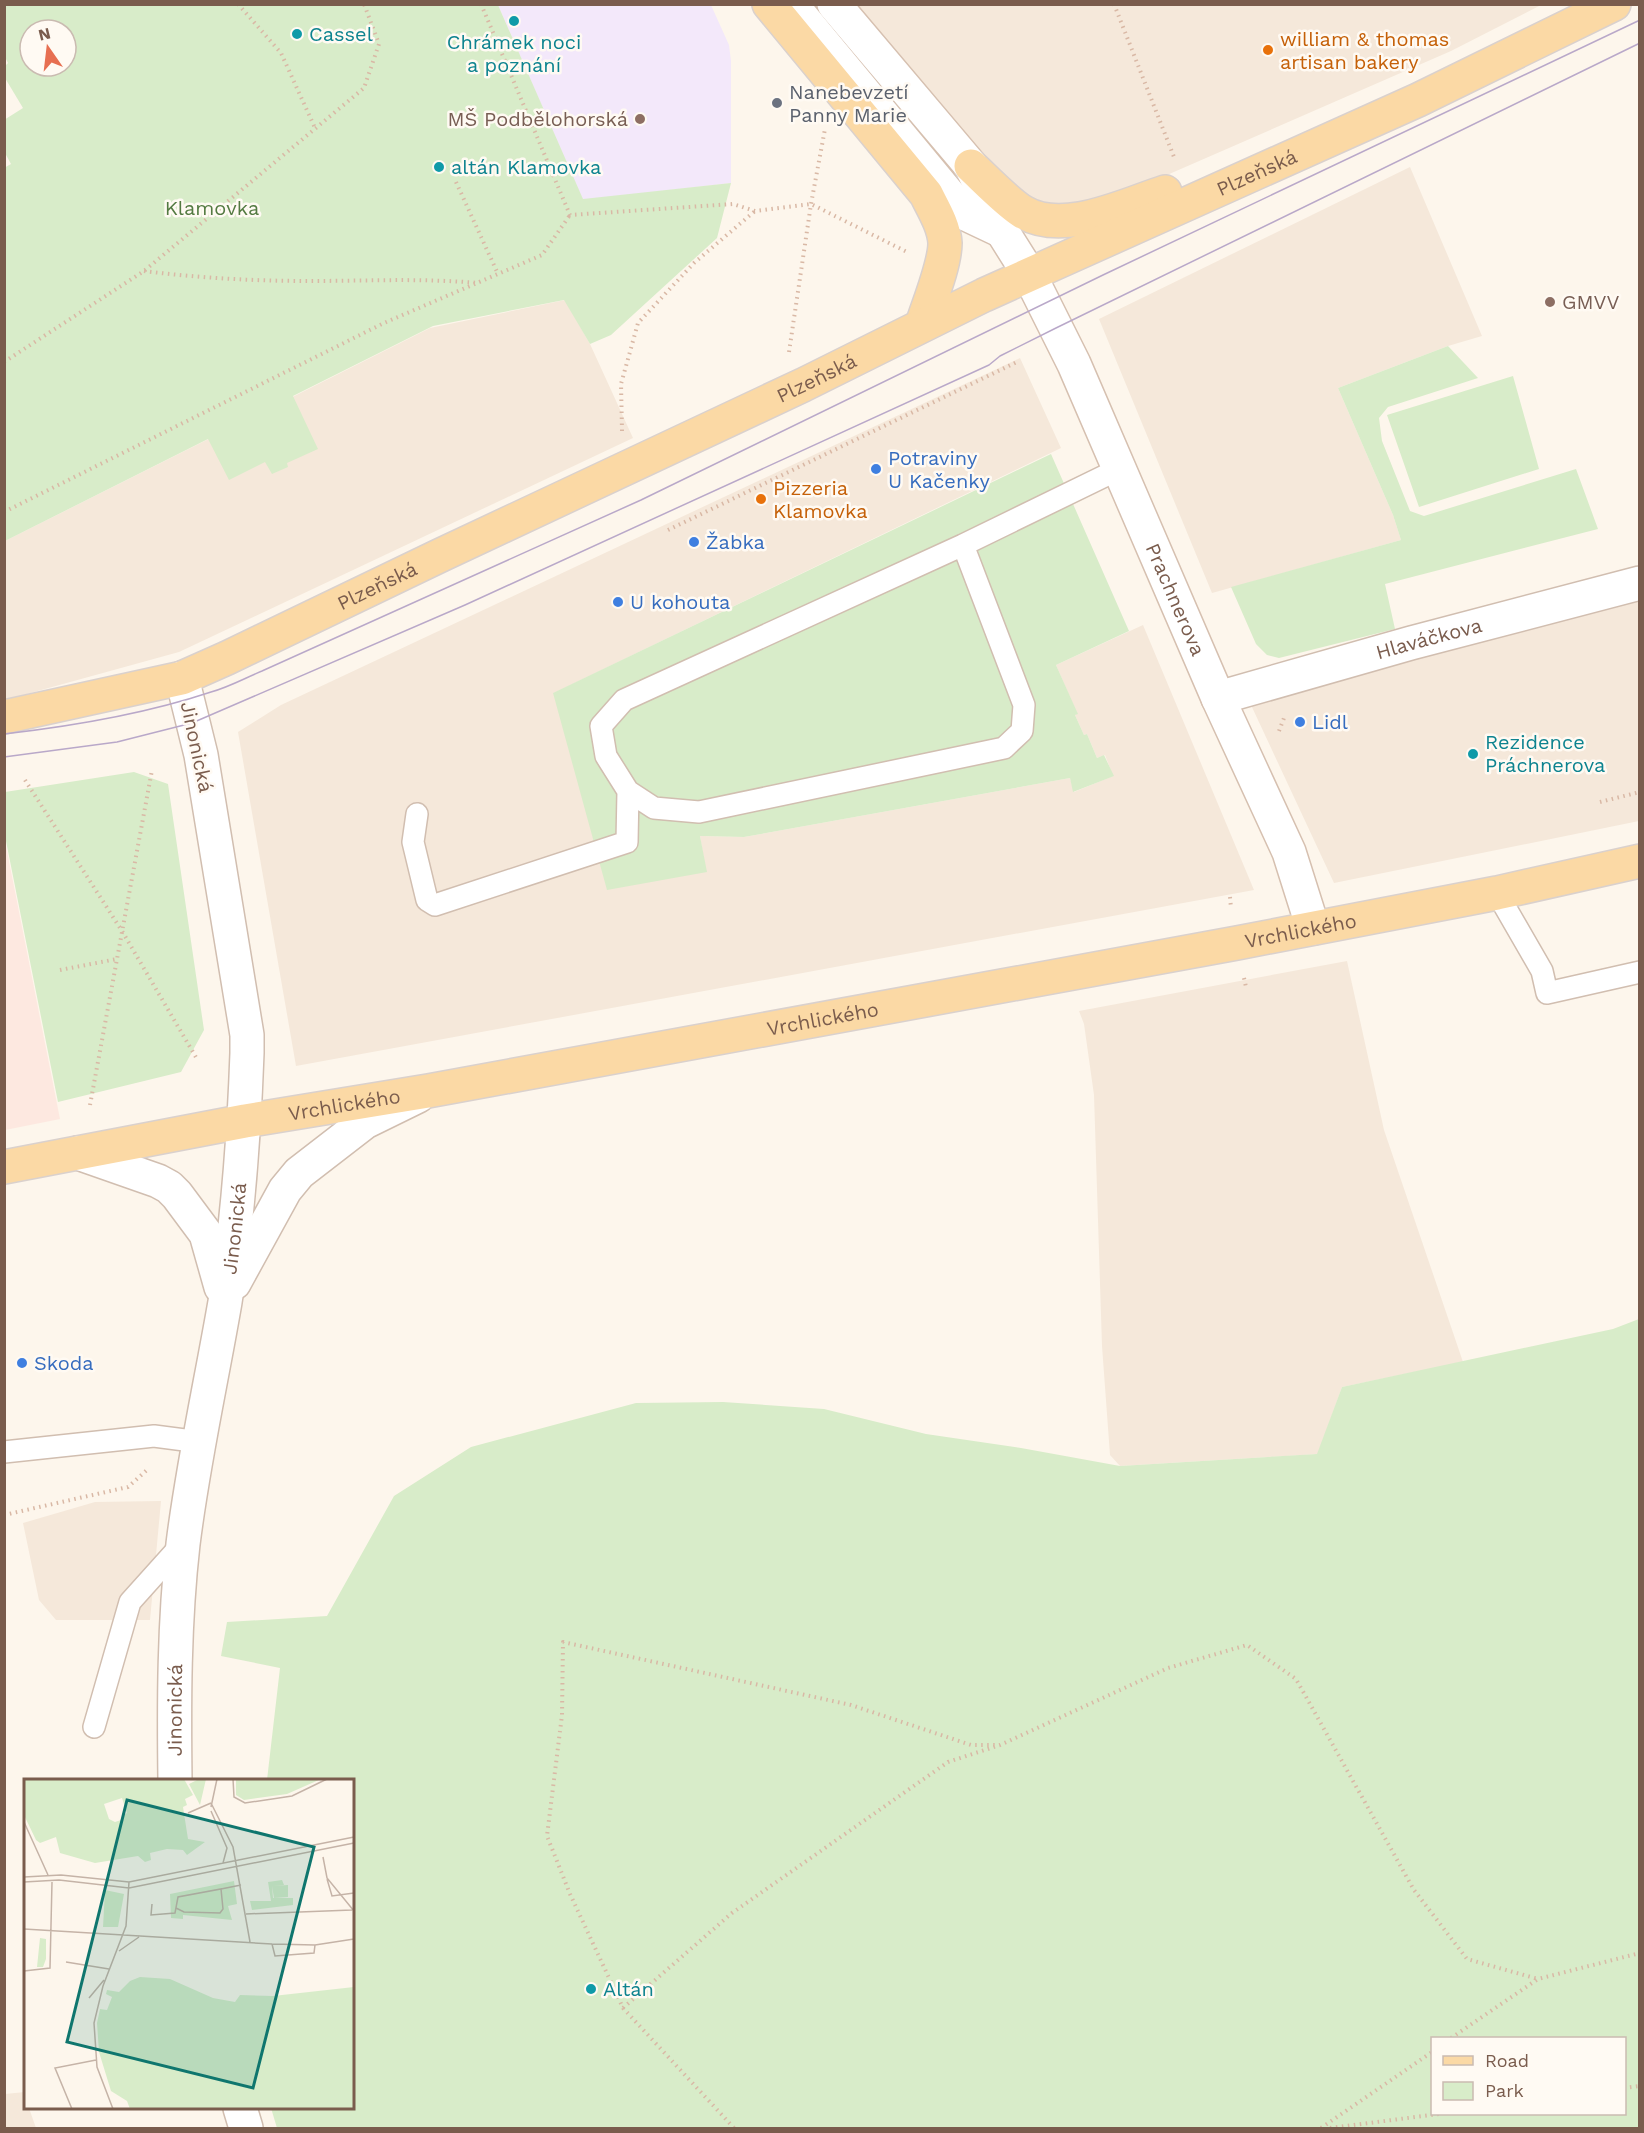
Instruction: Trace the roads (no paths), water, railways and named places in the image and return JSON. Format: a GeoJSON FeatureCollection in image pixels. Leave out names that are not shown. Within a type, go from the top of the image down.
{"type":"FeatureCollection","features":[{"type":"Feature","properties":{"kind":"main road"},"geometry":{"type":"LineString","coordinates":[[769,4],[926,194],[941,224],[945,242],[944,256],[922,325]]}},
{"type":"Feature","properties":{"kind":"main road","name":"Plzeňská"},"geometry":{"type":"LineString","coordinates":[[4,717],[182,678],[250,648],[441,555],[803,385],[1029,274],[1418,100],[1614,4]]}},
{"type":"Feature","properties":{"kind":"main road"},"geometry":{"type":"LineString","coordinates":[[971,166],[1023,212],[1046,219],[1080,220],[1182,186],[1418,100]]}},
{"type":"Feature","properties":{"kind":"main road","name":"Vrchlického"},"geometry":{"type":"LineString","coordinates":[[4,1167],[245,1121],[428,1091],[1313,928],[1497,893],[1640,861]]}},
{"type":"Feature","properties":{"kind":"street"},"geometry":{"type":"LineString","coordinates":[[791,4],[964,213],[1002,231]]}},
{"type":"Feature","properties":{"kind":"street","name":"Prachnerova"},"geometry":{"type":"LineString","coordinates":[[834,4],[971,166],[1002,231],[1029,274],[1074,364],[1218,698],[1289,852],[1313,928]]}},
{"type":"Feature","properties":{"kind":"street","name":"Hlaváčkova"},"geometry":{"type":"LineString","coordinates":[[1218,698],[1640,583]]}},
{"type":"Feature","properties":{"kind":"street","name":"Jinonická"},"geometry":{"type":"LineString","coordinates":[[175,1779],[178,1592],[200,1442],[225,1300],[242,1167],[247,1035],[201,755],[182,678]]}},
{"type":"Feature","properties":{"kind":"street"},"geometry":{"type":"LineString","coordinates":[[225,1300],[285,1190],[299,1173],[365,1122],[428,1091]]}},
{"type":"Feature","properties":{"kind":"street"},"geometry":{"type":"LineString","coordinates":[[78,1153],[169,1187],[206,1234],[225,1300]]}},
{"type":"Feature","properties":{"kind":"street"},"geometry":{"type":"LineString","coordinates":[[240,2109],[246,2128]]}},
{"type":"Feature","properties":{"kind":"lane"},"geometry":{"type":"LineString","coordinates":[[963,545],[1024,705],[1022,731],[1004,748],[699,812],[654,807],[628,791],[606,756],[601,726],[624,700],[963,545],[1119,469]]}},
{"type":"Feature","properties":{"kind":"lane"},"geometry":{"type":"LineString","coordinates":[[417,814],[413,842],[427,900],[435,905],[627,842],[628,791]]}},
{"type":"Feature","properties":{"kind":"lane"},"geometry":{"type":"LineString","coordinates":[[1497,893],[1542,971],[1547,993],[1640,972]]}},
{"type":"Feature","properties":{"kind":"lane"},"geometry":{"type":"LineString","coordinates":[[4,1452],[154,1436],[200,1442]]}},
{"type":"Feature","properties":{"kind":"lane"},"geometry":{"type":"LineString","coordinates":[[94,1727],[130,1602],[184,1542]]}},
{"type":"Feature","properties":{"kind":"tram line"},"geometry":{"type":"LineString","coordinates":[[4,734],[135,713],[186,700],[237,682],[641,500],[1103,275],[1640,20]]}},
{"type":"Feature","properties":{"kind":"tram line"},"geometry":{"type":"LineString","coordinates":[[4,757],[117,742],[192,723],[465,605],[989,365],[1000,356],[1056,328],[1640,43]]}},
{"type":"Feature","properties":{"kind":"place","name":"Chrámek noci a poznání"},"geometry":{"type":"Point","coordinates":[514,21]}},
{"type":"Feature","properties":{"kind":"place","name":"Cassel"},"geometry":{"type":"Point","coordinates":[297,34]}},
{"type":"Feature","properties":{"kind":"place","name":"william & thomas artisan bakery"},"geometry":{"type":"Point","coordinates":[1268,50]}},
{"type":"Feature","properties":{"kind":"place","name":"Nanebevzetí Panny Marie"},"geometry":{"type":"Point","coordinates":[777,103]}},
{"type":"Feature","properties":{"kind":"place","name":"MŠ Podbělohorská"},"geometry":{"type":"Point","coordinates":[640,119]}},
{"type":"Feature","properties":{"kind":"place","name":"altán Klamovka"},"geometry":{"type":"Point","coordinates":[439,167]}},
{"type":"Feature","properties":{"kind":"place","name":"GMVV"},"geometry":{"type":"Point","coordinates":[1550,302]}},
{"type":"Feature","properties":{"kind":"place","name":"Potraviny U Kačenky"},"geometry":{"type":"Point","coordinates":[876,469]}},
{"type":"Feature","properties":{"kind":"place","name":"Pizzeria Klamovka"},"geometry":{"type":"Point","coordinates":[761,499]}},
{"type":"Feature","properties":{"kind":"place","name":"Žabka"},"geometry":{"type":"Point","coordinates":[694,542]}},
{"type":"Feature","properties":{"kind":"place","name":"U kohouta"},"geometry":{"type":"Point","coordinates":[618,602]}},
{"type":"Feature","properties":{"kind":"place","name":"Lidl"},"geometry":{"type":"Point","coordinates":[1300,722]}},
{"type":"Feature","properties":{"kind":"place","name":"Rezidence Práchnerova"},"geometry":{"type":"Point","coordinates":[1473,754]}},
{"type":"Feature","properties":{"kind":"place","name":"Skoda"},"geometry":{"type":"Point","coordinates":[22,1363]}},
{"type":"Feature","properties":{"kind":"place","name":"Altán"},"geometry":{"type":"Point","coordinates":[591,1989]}},
{"type":"Feature","properties":{"kind":"park label","name":"Klamovka"},"geometry":{"type":"Point","coordinates":[212,208]}}]}
